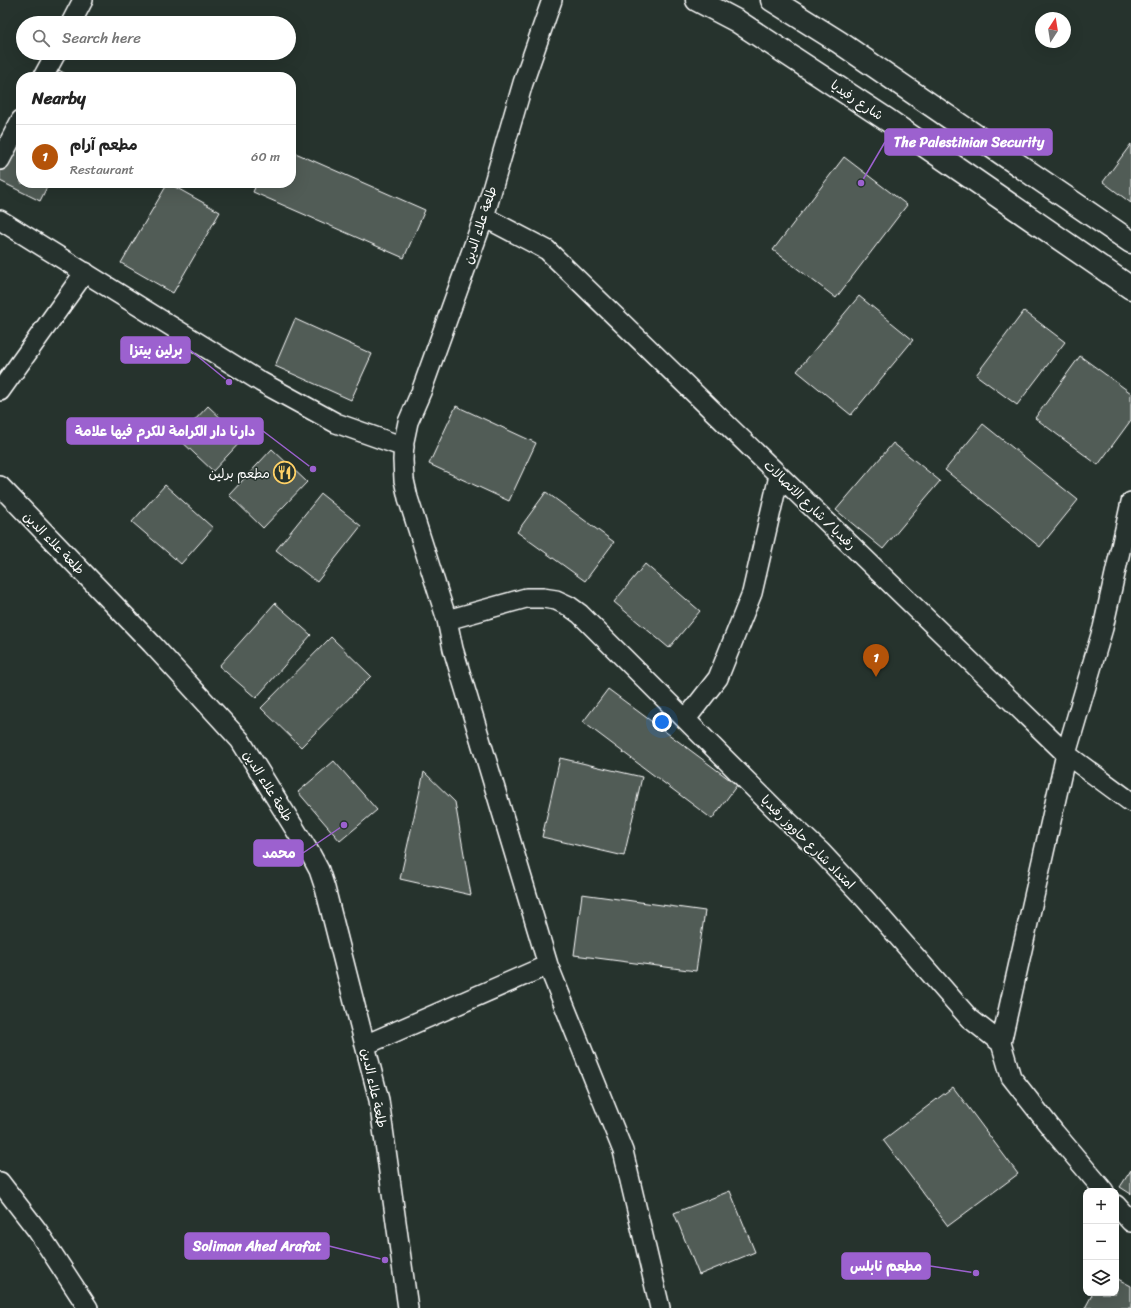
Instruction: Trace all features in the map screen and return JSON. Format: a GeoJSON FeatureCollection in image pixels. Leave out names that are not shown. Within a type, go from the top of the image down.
{"type":"FeatureCollection","features":[{"type":"Feature","properties":{"kind":"main road","name":"شارع رفيديا"},"geometry":{"type":"LineString","coordinates":[[697,0],[737,21],[873,110],[1131,288]]}},
{"type":"Feature","properties":{"kind":"main road"},"geometry":{"type":"LineString","coordinates":[[772,0],[840,42],[1131,242]]}},
{"type":"Feature","properties":{"kind":"street"},"geometry":{"type":"LineString","coordinates":[[75,16],[83,0]]}},
{"type":"Feature","properties":{"kind":"street","name":"طلعة علاء الدين"},"geometry":{"type":"LineString","coordinates":[[552,0],[523,83],[484,217],[421,392],[408,422],[403,460],[404,480],[408,498],[447,620],[453,649],[548,965],[623,1151],[660,1308]]}},
{"type":"Feature","properties":{"kind":"street"},"geometry":{"type":"LineString","coordinates":[[46,72],[52,60]]}},
{"type":"Feature","properties":{"kind":"street"},"geometry":{"type":"LineString","coordinates":[[0,160],[16,130]]}},
{"type":"Feature","properties":{"kind":"street","name":"رفيديا / شارع الاتصالات"},"geometry":{"type":"LineString","coordinates":[[484,217],[546,250],[1066,754],[1131,802]]}},
{"type":"Feature","properties":{"kind":"street"},"geometry":{"type":"LineString","coordinates":[[0,220],[268,386],[336,423],[404,447]]}},
{"type":"Feature","properties":{"kind":"street"},"geometry":{"type":"LineString","coordinates":[[0,391],[85,272]]}},
{"type":"Feature","properties":{"kind":"street"},"geometry":{"type":"LineString","coordinates":[[686,719],[718,678],[752,593],[779,476]]}},
{"type":"Feature","properties":{"kind":"street","name":"طلعة علاء الدين"},"geometry":{"type":"LineString","coordinates":[[0,486],[152,644],[240,740],[319,870],[325,888],[379,1100],[408,1308]]}},
{"type":"Feature","properties":{"kind":"street"},"geometry":{"type":"LineString","coordinates":[[1101,1188],[1055,1133],[1011,1077],[1001,1043],[1066,754],[1103,628],[1131,502]]}},
{"type":"Feature","properties":{"kind":"street","name":"امتداد شارع حاووز رفيديا"},"geometry":{"type":"LineString","coordinates":[[447,620],[526,598],[556,600],[569,606],[584,618],[776,810],[821,852],[866,900],[969,1018],[1001,1043]]}},
{"type":"Feature","properties":{"kind":"street"},"geometry":{"type":"LineString","coordinates":[[365,1045],[548,965]]}},
{"type":"Feature","properties":{"kind":"street"},"geometry":{"type":"LineString","coordinates":[[0,1182],[37,1230],[88,1308]]}},
{"type":"Feature","properties":{"kind":"street"},"geometry":{"type":"LineString","coordinates":[[1119,1208],[1131,1222]]}},
{"type":"Feature","properties":{"kind":"building"},"geometry":{"type":"Polygon","coordinates":[[[51,66],[62,72],[48,72],[51,66]]]}},
{"type":"Feature","properties":{"kind":"building"},"geometry":{"type":"Polygon","coordinates":[[[16,134],[16,188],[46,188],[40,201],[0,181],[0,164],[16,134]]]}},
{"type":"Feature","properties":{"kind":"building"},"geometry":{"type":"Polygon","coordinates":[[[1131,144],[1131,203],[1103,182],[1131,144]]]}},
{"type":"Feature","properties":{"kind":"building"},"geometry":{"type":"Polygon","coordinates":[[[296,153],[425,210],[404,258],[253,192],[255,188],[296,188],[296,153]]]}},
{"type":"Feature","properties":{"kind":"building"},"geometry":{"type":"Polygon","coordinates":[[[844,157],[907,205],[836,298],[773,250],[844,157]]]}},
{"type":"Feature","properties":{"kind":"building"},"geometry":{"type":"Polygon","coordinates":[[[165,188],[177,188],[220,212],[173,293],[121,263],[165,188]]]}},
{"type":"Feature","properties":{"kind":"building"},"geometry":{"type":"Polygon","coordinates":[[[859,296],[913,340],[851,415],[797,371],[859,296]]]}},
{"type":"Feature","properties":{"kind":"building"},"geometry":{"type":"Polygon","coordinates":[[[1024,311],[1065,342],[1017,405],[976,375],[1024,311]]]}},
{"type":"Feature","properties":{"kind":"building"},"geometry":{"type":"Polygon","coordinates":[[[295,319],[372,354],[351,400],[275,366],[295,319]]]}},
{"type":"Feature","properties":{"kind":"building"},"geometry":{"type":"Polygon","coordinates":[[[1080,356],[1131,393],[1131,420],[1098,465],[1035,418],[1080,356]]]}},
{"type":"Feature","properties":{"kind":"building"},"geometry":{"type":"Polygon","coordinates":[[[208,406],[243,439],[213,471],[178,438],[208,406]]]}},
{"type":"Feature","properties":{"kind":"building"},"geometry":{"type":"Polygon","coordinates":[[[456,406],[536,443],[509,501],[429,464],[456,406]]]}},
{"type":"Feature","properties":{"kind":"building"},"geometry":{"type":"Polygon","coordinates":[[[983,424],[1078,500],[1040,547],[945,470],[983,424]]]}},
{"type":"Feature","properties":{"kind":"building"},"geometry":{"type":"Polygon","coordinates":[[[893,443],[940,481],[883,549],[836,510],[893,443]]]}},
{"type":"Feature","properties":{"kind":"building"},"geometry":{"type":"Polygon","coordinates":[[[272,449],[307,482],[263,528],[229,495],[272,449]]]}},
{"type":"Feature","properties":{"kind":"building"},"geometry":{"type":"Polygon","coordinates":[[[165,485],[213,528],[181,564],[132,522],[165,485]]]}},
{"type":"Feature","properties":{"kind":"building"},"geometry":{"type":"Polygon","coordinates":[[[546,492],[614,542],[585,581],[517,532],[546,492]]]}},
{"type":"Feature","properties":{"kind":"building"},"geometry":{"type":"Polygon","coordinates":[[[321,494],[361,526],[317,582],[276,550],[321,494]]]}},
{"type":"Feature","properties":{"kind":"building"},"geometry":{"type":"Polygon","coordinates":[[[645,564],[700,611],[669,648],[614,602],[645,564]]]}},
{"type":"Feature","properties":{"kind":"building"},"geometry":{"type":"Polygon","coordinates":[[[275,603],[311,635],[256,698],[219,666],[275,603]]]}},
{"type":"Feature","properties":{"kind":"building"},"geometry":{"type":"Polygon","coordinates":[[[331,637],[371,676],[301,747],[261,708],[331,637]]]}},
{"type":"Feature","properties":{"kind":"building"},"geometry":{"type":"Polygon","coordinates":[[[608,689],[737,785],[712,819],[583,722],[608,689]]]}},
{"type":"Feature","properties":{"kind":"building"},"geometry":{"type":"Polygon","coordinates":[[[560,758],[642,777],[624,856],[542,837],[560,758]]]}},
{"type":"Feature","properties":{"kind":"building"},"geometry":{"type":"Polygon","coordinates":[[[334,761],[377,810],[340,841],[298,792],[334,761]]]}},
{"type":"Feature","properties":{"kind":"building"},"geometry":{"type":"Polygon","coordinates":[[[424,772],[455,802],[471,895],[400,879],[424,772]]]}},
{"type":"Feature","properties":{"kind":"building"},"geometry":{"type":"Polygon","coordinates":[[[582,894],[705,911],[696,971],[574,955],[582,894]]]}},
{"type":"Feature","properties":{"kind":"building"},"geometry":{"type":"Polygon","coordinates":[[[953,1087],[1018,1174],[948,1226],[883,1140],[953,1087]]]}},
{"type":"Feature","properties":{"kind":"building"},"geometry":{"type":"Polygon","coordinates":[[[1131,1170],[1131,1194],[1120,1187],[1131,1170]]]}},
{"type":"Feature","properties":{"kind":"building"},"geometry":{"type":"Polygon","coordinates":[[[730,1191],[755,1252],[699,1275],[674,1213],[730,1191]]]}},
{"type":"Feature","properties":{"kind":"building"},"geometry":{"type":"Polygon","coordinates":[[[1119,1280],[1131,1286],[1131,1308],[1085,1308],[1091,1296],[1119,1296],[1119,1280]]]}},
{"type":"Feature","properties":{"kind":"place","name":"The Palestinian Security"},"geometry":{"type":"Point","coordinates":[861,183]}},
{"type":"Feature","properties":{"kind":"place","name":"برلين بيتزا"},"geometry":{"type":"Point","coordinates":[229,382]}},
{"type":"Feature","properties":{"kind":"place","name":"دارنا دار الكرامة للكرم فيها علامة"},"geometry":{"type":"Point","coordinates":[313,469]}},
{"type":"Feature","properties":{"kind":"place","name":"مطعم برلين"},"geometry":{"type":"Point","coordinates":[285,473]}},
{"type":"Feature","properties":{"kind":"place","name":"مطعم آرام"},"geometry":{"type":"Point","coordinates":[876,677]}},
{"type":"Feature","properties":{"kind":"place","name":"محمد"},"geometry":{"type":"Point","coordinates":[344,825]}},
{"type":"Feature","properties":{"kind":"place","name":"Soliman Ahed Arafat"},"geometry":{"type":"Point","coordinates":[385,1260]}},
{"type":"Feature","properties":{"kind":"place","name":"مطعم نابلس"},"geometry":{"type":"Point","coordinates":[976,1273]}}]}
